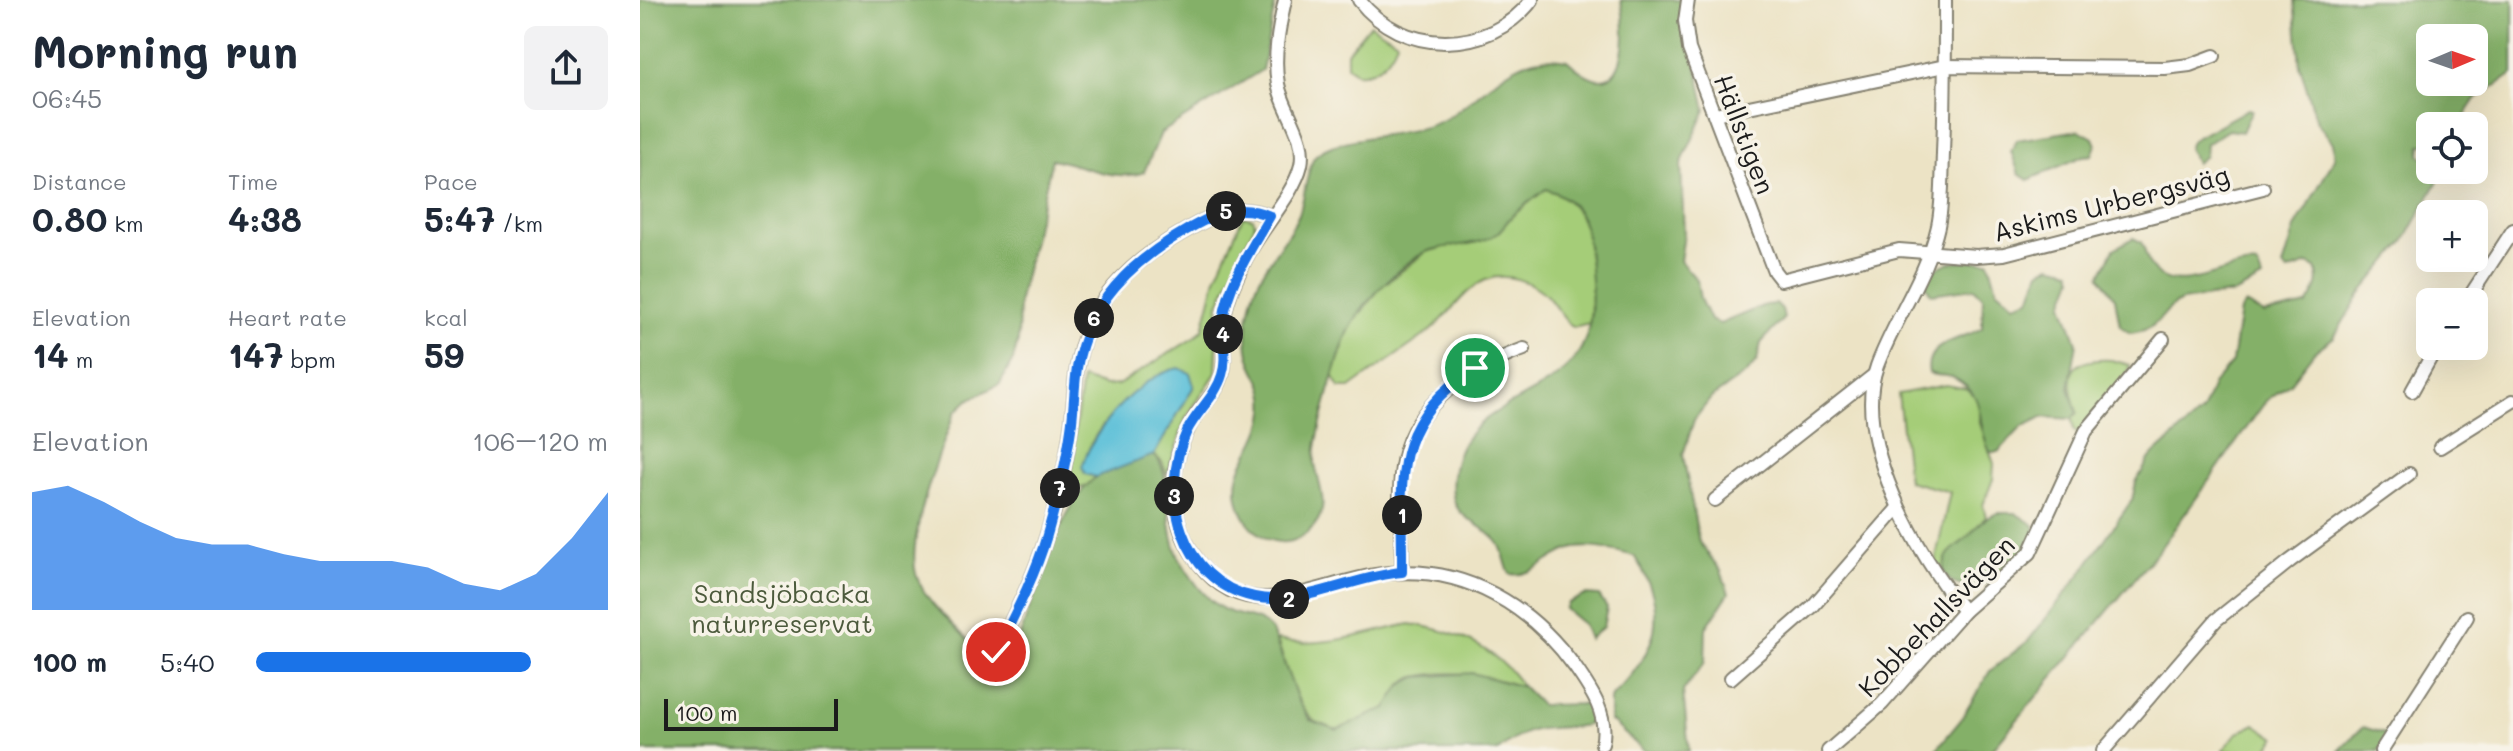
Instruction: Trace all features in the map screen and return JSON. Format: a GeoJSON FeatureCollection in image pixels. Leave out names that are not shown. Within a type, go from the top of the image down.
{"type":"FeatureCollection","features":[{"type":"Feature","properties":{"kind":"street"},"geometry":{"type":"LineString","coordinates":[[1285,0],[1276,70],[1282,99],[1302,154],[1291,187],[1248,254],[1225,309],[1225,362],[1221,380],[1193,421],[1178,457],[1174,492],[1180,528],[1200,566],[1226,587],[1251,597],[1285,600],[1360,578],[1402,572],[1445,574],[1469,582],[1509,603],[1542,628],[1595,696],[1604,725],[1602,744]]}},
{"type":"Feature","properties":{"kind":"street"},"geometry":{"type":"LineString","coordinates":[[1359,0],[1387,29],[1438,42],[1461,41],[1487,34],[1505,24],[1532,0]]}},
{"type":"Feature","properties":{"kind":"street","name":"Hällstigen"},"geometry":{"type":"LineString","coordinates":[[1688,0],[1687,42],[1774,271],[1781,280]]}},
{"type":"Feature","properties":{"kind":"street"},"geometry":{"type":"LineString","coordinates":[[1945,0],[1941,201],[1930,250],[1874,375],[1877,437],[1898,508],[1930,566],[1964,611]]}},
{"type":"Feature","properties":{"kind":"street"},"geometry":{"type":"LineString","coordinates":[[1715,114],[1945,66],[2165,68],[2190,65],[2214,56]]}},
{"type":"Feature","properties":{"kind":"street","name":"Askims Urbergsväg"},"geometry":{"type":"LineString","coordinates":[[1781,280],[1899,250],[1964,255],[2004,254],[2263,188]]}},
{"type":"Feature","properties":{"kind":"street"},"geometry":{"type":"LineString","coordinates":[[996,652],[1018,609],[1047,536],[1065,465],[1080,354],[1100,305],[1135,263],[1199,223],[1233,208],[1250,209],[1270,216]]}},
{"type":"Feature","properties":{"kind":"street"},"geometry":{"type":"LineString","coordinates":[[2475,288],[2513,230]]}},
{"type":"Feature","properties":{"kind":"street","name":"Kobbehallsvägen"},"geometry":{"type":"LineString","coordinates":[[1828,751],[1885,701],[1964,611],[2030,553],[2044,529],[2068,463],[2086,431],[2163,339]]}},
{"type":"Feature","properties":{"kind":"street"},"geometry":{"type":"LineString","coordinates":[[1402,572],[1401,478],[1412,435],[1436,400],[1459,379],[1491,361],[1524,349]]}},
{"type":"Feature","properties":{"kind":"street"},"geometry":{"type":"LineString","coordinates":[[2412,391],[2429,360]]}},
{"type":"Feature","properties":{"kind":"street"},"geometry":{"type":"LineString","coordinates":[[1715,500],[1874,375]]}},
{"type":"Feature","properties":{"kind":"street"},"geometry":{"type":"LineString","coordinates":[[2440,447],[2513,401]]}},
{"type":"Feature","properties":{"kind":"street"},"geometry":{"type":"LineString","coordinates":[[2103,751],[2219,617],[2409,474]]}},
{"type":"Feature","properties":{"kind":"street"},"geometry":{"type":"LineString","coordinates":[[1731,678],[1813,606],[1898,508]]}},
{"type":"Feature","properties":{"kind":"street"},"geometry":{"type":"LineString","coordinates":[[2381,751],[2467,617]]}},
{"type":"Feature","properties":{"kind":"green space","name":"Sandsjöbacka naturreservat"},"geometry":{"type":"Polygon","coordinates":[[[640,0],[1276,0],[1262,70],[1161,133],[1144,172],[1110,174],[1052,159],[1019,300],[1018,341],[1013,360],[1000,384],[968,400],[955,412],[933,471],[920,519],[915,541],[917,577],[932,603],[982,653],[999,660],[1013,656],[1047,560],[1069,510],[1082,491],[1096,477],[1109,470],[1154,455],[1164,474],[1172,533],[1181,561],[1197,585],[1217,605],[1268,626],[1298,700],[1310,720],[1337,730],[1386,708],[1401,685],[1416,677],[1472,673],[1523,687],[1541,705],[1588,704],[1592,718],[1587,725],[1532,731],[1498,751],[640,751],[640,0]]]}},
{"type":"Feature","properties":{"kind":"green space"},"geometry":{"type":"Polygon","coordinates":[[[1621,0],[1683,0],[1706,110],[1681,164],[1684,234],[1680,261],[1697,280],[1700,299],[1710,320],[1720,324],[1765,305],[1776,304],[1784,318],[1761,343],[1757,361],[1747,373],[1711,398],[1694,420],[1683,455],[1699,542],[1721,571],[1729,593],[1706,628],[1705,662],[1683,691],[1689,751],[1644,751],[1610,720],[1610,698],[1639,665],[1654,632],[1653,596],[1634,556],[1612,550],[1575,548],[1535,569],[1510,574],[1497,541],[1464,516],[1455,502],[1453,476],[1461,448],[1477,427],[1497,411],[1565,370],[1581,349],[1592,302],[1587,237],[1577,210],[1565,198],[1546,189],[1488,238],[1426,252],[1394,275],[1364,307],[1346,339],[1323,417],[1315,463],[1323,503],[1314,526],[1298,539],[1282,542],[1267,538],[1253,529],[1243,514],[1238,497],[1238,479],[1261,427],[1265,409],[1263,387],[1247,345],[1251,304],[1259,279],[1299,214],[1315,156],[1340,143],[1432,125],[1462,108],[1502,75],[1531,61],[1548,58],[1567,60],[1586,74],[1601,79],[1611,76],[1622,52],[1621,0]]]}},
{"type":"Feature","properties":{"kind":"green space"},"geometry":{"type":"Polygon","coordinates":[[[2294,0],[2513,0],[2513,74],[2488,91],[2488,24],[2416,24],[2416,96],[2480,96],[2467,112],[2416,112],[2416,184],[2436,184],[2427,200],[2416,200],[2416,220],[2404,242],[2360,294],[2334,337],[2314,352],[2290,383],[2266,401],[2159,550],[1991,751],[1935,751],[1960,721],[1990,671],[2028,641],[2082,572],[2132,500],[2136,482],[2150,458],[2202,412],[2214,383],[2232,362],[2240,311],[2245,304],[2264,314],[2307,305],[2317,283],[2316,268],[2308,264],[2288,271],[2283,267],[2295,228],[2335,158],[2333,143],[2317,122],[2300,66],[2294,0]]]}},
{"type":"Feature","properties":{"kind":"green space"},"geometry":{"type":"Polygon","coordinates":[[[1370,24],[1397,41],[1377,68],[1357,73],[1347,66],[1347,52],[1370,24]]]}},
{"type":"Feature","properties":{"kind":"green space"},"geometry":{"type":"Polygon","coordinates":[[[2248,109],[2252,110],[2242,132],[2228,130],[2206,144],[2205,156],[2196,163],[2188,148],[2192,140],[2248,109]]]}},
{"type":"Feature","properties":{"kind":"green space"},"geometry":{"type":"Polygon","coordinates":[[[2079,130],[2093,138],[2096,145],[2092,155],[2028,180],[2019,174],[2011,151],[2017,140],[2079,130]]]}},
{"type":"Feature","properties":{"kind":"green space"},"geometry":{"type":"Polygon","coordinates":[[[1546,189],[1563,197],[1576,210],[1584,226],[1591,264],[1590,323],[1573,327],[1542,291],[1516,278],[1485,280],[1425,335],[1350,388],[1340,388],[1333,375],[1350,327],[1381,287],[1426,252],[1497,233],[1511,217],[1546,189]]]}},
{"type":"Feature","properties":{"kind":"green space"},"geometry":{"type":"Polygon","coordinates":[[[1243,216],[1253,218],[1255,224],[1219,304],[1216,373],[1186,418],[1167,475],[1162,462],[1154,455],[1194,386],[1151,380],[1117,410],[1097,433],[1086,459],[1085,474],[1096,477],[1088,486],[1072,490],[1067,487],[1082,379],[1105,386],[1118,385],[1203,329],[1216,278],[1243,216]]]}},
{"type":"Feature","properties":{"kind":"green space"},"geometry":{"type":"Polygon","coordinates":[[[2133,238],[2141,242],[2150,265],[2160,276],[2172,280],[2202,278],[2246,266],[2258,266],[2262,279],[2236,293],[2182,301],[2149,328],[2130,333],[2120,326],[2115,298],[2100,276],[2114,249],[2133,238]]]}},
{"type":"Feature","properties":{"kind":"green space"},"geometry":{"type":"Polygon","coordinates":[[[1989,261],[1997,289],[2014,304],[2030,299],[2040,271],[2051,265],[2071,270],[2073,278],[2063,304],[2077,343],[2069,388],[2077,412],[2072,419],[2042,417],[2022,427],[1998,452],[1990,452],[1985,441],[1973,393],[1954,378],[1929,373],[1932,354],[1938,348],[1982,328],[1983,297],[1974,288],[1931,294],[1925,283],[1936,269],[1952,262],[1989,261]]]}},
{"type":"Feature","properties":{"kind":"green space"},"geometry":{"type":"Polygon","coordinates":[[[2111,360],[2130,365],[2127,374],[2078,433],[2074,431],[2072,419],[2077,412],[2071,388],[2073,371],[2086,362],[2111,360]]]}},
{"type":"Feature","properties":{"kind":"green space"},"geometry":{"type":"Polygon","coordinates":[[[1946,385],[1968,389],[1979,401],[1980,423],[1994,464],[1993,479],[1983,505],[1986,517],[1946,559],[1945,574],[1935,562],[1950,492],[1908,481],[1898,394],[1946,385]]]}},
{"type":"Feature","properties":{"kind":"green space"},"geometry":{"type":"Polygon","coordinates":[[[1998,513],[2015,513],[2034,525],[2035,532],[2021,553],[2004,572],[1982,585],[1964,586],[1949,580],[1944,566],[1949,553],[1983,521],[1998,513]]]}},
{"type":"Feature","properties":{"kind":"green space"},"geometry":{"type":"Polygon","coordinates":[[[1585,595],[1599,596],[1607,608],[1603,627],[1589,639],[1583,624],[1565,609],[1568,603],[1585,595]]]}},
{"type":"Feature","properties":{"kind":"green space"},"geometry":{"type":"Polygon","coordinates":[[[1410,624],[1444,631],[1474,643],[1500,661],[1523,687],[1470,674],[1429,674],[1410,679],[1383,710],[1349,727],[1332,729],[1308,715],[1292,686],[1277,640],[1311,643],[1410,624]]]}},
{"type":"Feature","properties":{"kind":"green space"},"geometry":{"type":"Polygon","coordinates":[[[2255,724],[2276,738],[2265,751],[2223,751],[2236,734],[2255,724]]]}},
{"type":"Feature","properties":{"kind":"green space"},"geometry":{"type":"Polygon","coordinates":[[[2363,727],[2389,735],[2378,751],[2339,751],[2363,727]]]}},
{"type":"Feature","properties":{"kind":"water"},"geometry":{"type":"Polygon","coordinates":[[[1179,368],[1190,373],[1194,386],[1154,455],[1096,477],[1085,474],[1082,467],[1088,452],[1119,406],[1148,382],[1179,368]]]}},
{"type":"Feature","properties":{"kind":"route"},"geometry":{"type":"LineString","coordinates":[[996,652],[1018,609],[1047,536],[1065,465],[1085,337],[1100,305],[1122,276],[1146,254],[1168,240],[1233,208],[1250,209],[1270,216],[1229,295],[1223,326],[1224,371],[1218,387],[1187,431],[1174,476],[1175,506],[1185,541],[1200,566],[1237,592],[1262,599],[1285,600],[1360,578],[1402,572],[1402,464],[1412,435],[1437,399],[1475,368]]}}]}
